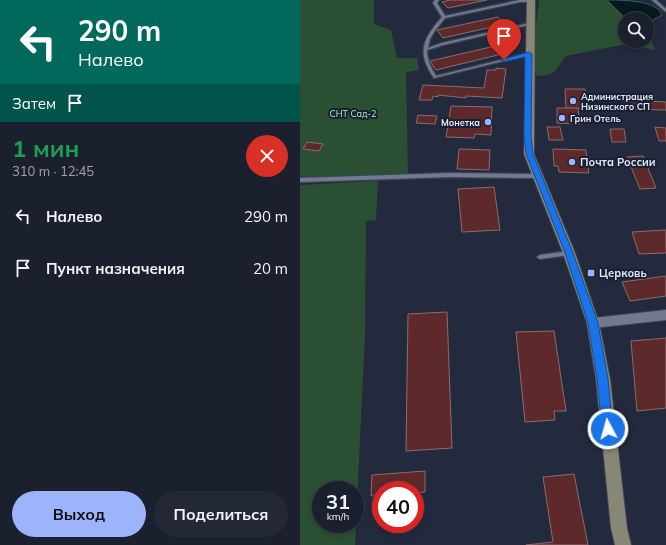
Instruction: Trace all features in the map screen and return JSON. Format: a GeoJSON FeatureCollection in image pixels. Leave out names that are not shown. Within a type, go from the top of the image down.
{"type":"FeatureCollection","features":[{"type":"Feature","properties":{"kind":"street"},"geometry":{"type":"LineString","coordinates":[[531,0],[529,54],[529,154],[569,253],[593,323],[602,379],[619,528],[623,545]]}},
{"type":"Feature","properties":{"kind":"street"},"geometry":{"type":"LineString","coordinates":[[593,323],[666,315]]}},
{"type":"Feature","properties":{"kind":"lane"},"geometry":{"type":"LineString","coordinates":[[437,0],[435,3],[444,16]]}},
{"type":"Feature","properties":{"kind":"lane"},"geometry":{"type":"LineString","coordinates":[[529,54],[435,77],[426,66],[425,50],[432,30],[444,16],[531,0]]}},
{"type":"Feature","properties":{"kind":"lane"},"geometry":{"type":"LineString","coordinates":[[654,0],[666,11]]}},
{"type":"Feature","properties":{"kind":"lane"},"geometry":{"type":"LineString","coordinates":[[425,50],[442,44],[530,24]]}},
{"type":"Feature","properties":{"kind":"lane"},"geometry":{"type":"LineString","coordinates":[[300,180],[450,175],[538,176]]}},
{"type":"Feature","properties":{"kind":"lane"},"geometry":{"type":"LineString","coordinates":[[540,257],[569,253]]}},
{"type":"Feature","properties":{"kind":"green space","name":"СНТ Сад-2"},"geometry":{"type":"Polygon","coordinates":[[[300,0],[374,0],[374,24],[391,30],[397,58],[417,58],[419,70],[406,72],[408,174],[300,177],[300,0]]]}},
{"type":"Feature","properties":{"kind":"green space"},"geometry":{"type":"Polygon","coordinates":[[[539,0],[607,0],[619,12],[618,46],[566,56],[557,69],[548,75],[537,76],[534,70],[534,40],[539,0]]]}},
{"type":"Feature","properties":{"kind":"green space"},"geometry":{"type":"Polygon","coordinates":[[[378,181],[376,220],[366,221],[365,334],[358,481],[312,481],[312,533],[356,533],[355,545],[300,545],[300,185],[378,181]]]}},
{"type":"Feature","properties":{"kind":"shaded area"},"geometry":{"type":"Polygon","coordinates":[[[607,0],[630,1],[647,4],[654,6],[662,15],[654,19],[654,12],[619,12],[607,0]]]}},
{"type":"Feature","properties":{"kind":"building"},"geometry":{"type":"Polygon","coordinates":[[[450,0],[487,0],[448,8],[442,2],[450,0]]]}},
{"type":"Feature","properties":{"kind":"building"},"geometry":{"type":"Polygon","coordinates":[[[498,17],[505,24],[443,38],[437,30],[498,17]]]}},
{"type":"Feature","properties":{"kind":"building"},"geometry":{"type":"Polygon","coordinates":[[[495,46],[502,54],[436,70],[430,61],[495,46]]]}},
{"type":"Feature","properties":{"kind":"building"},"geometry":{"type":"Polygon","coordinates":[[[496,68],[506,69],[502,98],[466,96],[466,98],[438,95],[438,97],[433,96],[432,100],[419,100],[423,85],[484,88],[487,70],[496,70],[496,68]]]}},
{"type":"Feature","properties":{"kind":"building"},"geometry":{"type":"Polygon","coordinates":[[[565,89],[585,89],[587,109],[566,108],[565,89]]]}},
{"type":"Feature","properties":{"kind":"building"},"geometry":{"type":"Polygon","coordinates":[[[624,100],[666,102],[666,110],[626,109],[624,100]]]}},
{"type":"Feature","properties":{"kind":"building"},"geometry":{"type":"Polygon","coordinates":[[[451,106],[492,107],[491,135],[475,134],[474,138],[446,137],[451,106]]]}},
{"type":"Feature","properties":{"kind":"building"},"geometry":{"type":"Polygon","coordinates":[[[557,108],[578,108],[580,124],[557,123],[557,108]]]}},
{"type":"Feature","properties":{"kind":"building"},"geometry":{"type":"Polygon","coordinates":[[[418,115],[437,116],[435,124],[416,123],[418,115]]]}},
{"type":"Feature","properties":{"kind":"building"},"geometry":{"type":"Polygon","coordinates":[[[547,127],[560,127],[563,140],[549,140],[547,127]]]}},
{"type":"Feature","properties":{"kind":"building"},"geometry":{"type":"Polygon","coordinates":[[[655,127],[666,128],[666,141],[659,141],[655,127]]]}},
{"type":"Feature","properties":{"kind":"building"},"geometry":{"type":"Polygon","coordinates":[[[610,129],[624,129],[626,142],[612,142],[610,129]]]}},
{"type":"Feature","properties":{"kind":"building"},"geometry":{"type":"Polygon","coordinates":[[[307,142],[323,144],[319,151],[303,149],[307,142]]]}},
{"type":"Feature","properties":{"kind":"building"},"geometry":{"type":"Polygon","coordinates":[[[459,149],[490,150],[489,170],[457,169],[459,149]]]}},
{"type":"Feature","properties":{"kind":"building","name":"Почта России"},"geometry":{"type":"Polygon","coordinates":[[[553,149],[586,150],[587,158],[590,158],[591,166],[588,166],[589,173],[559,172],[558,166],[554,166],[553,149]]]}},
{"type":"Feature","properties":{"kind":"building"},"geometry":{"type":"Polygon","coordinates":[[[643,156],[656,188],[640,189],[627,157],[643,156]]]}},
{"type":"Feature","properties":{"kind":"building"},"geometry":{"type":"Polygon","coordinates":[[[494,187],[500,230],[462,232],[458,189],[494,187]]]}},
{"type":"Feature","properties":{"kind":"building"},"geometry":{"type":"Polygon","coordinates":[[[666,230],[666,253],[639,254],[632,232],[666,230]]]}},
{"type":"Feature","properties":{"kind":"building"},"geometry":{"type":"Polygon","coordinates":[[[666,276],[666,296],[630,301],[622,282],[666,276]]]}},
{"type":"Feature","properties":{"kind":"building"},"geometry":{"type":"Polygon","coordinates":[[[447,312],[452,448],[406,451],[408,314],[447,312]]]}},
{"type":"Feature","properties":{"kind":"building"},"geometry":{"type":"Polygon","coordinates":[[[554,331],[566,411],[554,411],[555,420],[525,422],[516,332],[554,331]]]}},
{"type":"Feature","properties":{"kind":"building"},"geometry":{"type":"Polygon","coordinates":[[[666,338],[666,408],[637,411],[631,341],[666,338]]]}},
{"type":"Feature","properties":{"kind":"building"},"geometry":{"type":"Polygon","coordinates":[[[425,471],[425,492],[424,481],[372,481],[371,496],[372,475],[425,471]]]}},
{"type":"Feature","properties":{"kind":"building"},"geometry":{"type":"Polygon","coordinates":[[[574,474],[588,545],[526,545],[553,542],[543,477],[574,474]]]}},
{"type":"Feature","properties":{"kind":"place","name":"Администрация Низинского СП"},"geometry":{"type":"Point","coordinates":[573,101]}},
{"type":"Feature","properties":{"kind":"place","name":"Грин Отель"},"geometry":{"type":"Point","coordinates":[562,118]}},
{"type":"Feature","properties":{"kind":"place","name":"Монетка"},"geometry":{"type":"Point","coordinates":[488,122]}},
{"type":"Feature","properties":{"kind":"place","name":"Почта России"},"geometry":{"type":"Point","coordinates":[572,162]}},
{"type":"Feature","properties":{"kind":"place","name":"Церковь"},"geometry":{"type":"Point","coordinates":[591,273]}},
{"type":"Feature","properties":{"kind":"route"},"geometry":{"type":"LineString","coordinates":[[504,60],[529,54],[529,154],[569,253],[593,323],[608,429]]}}]}
